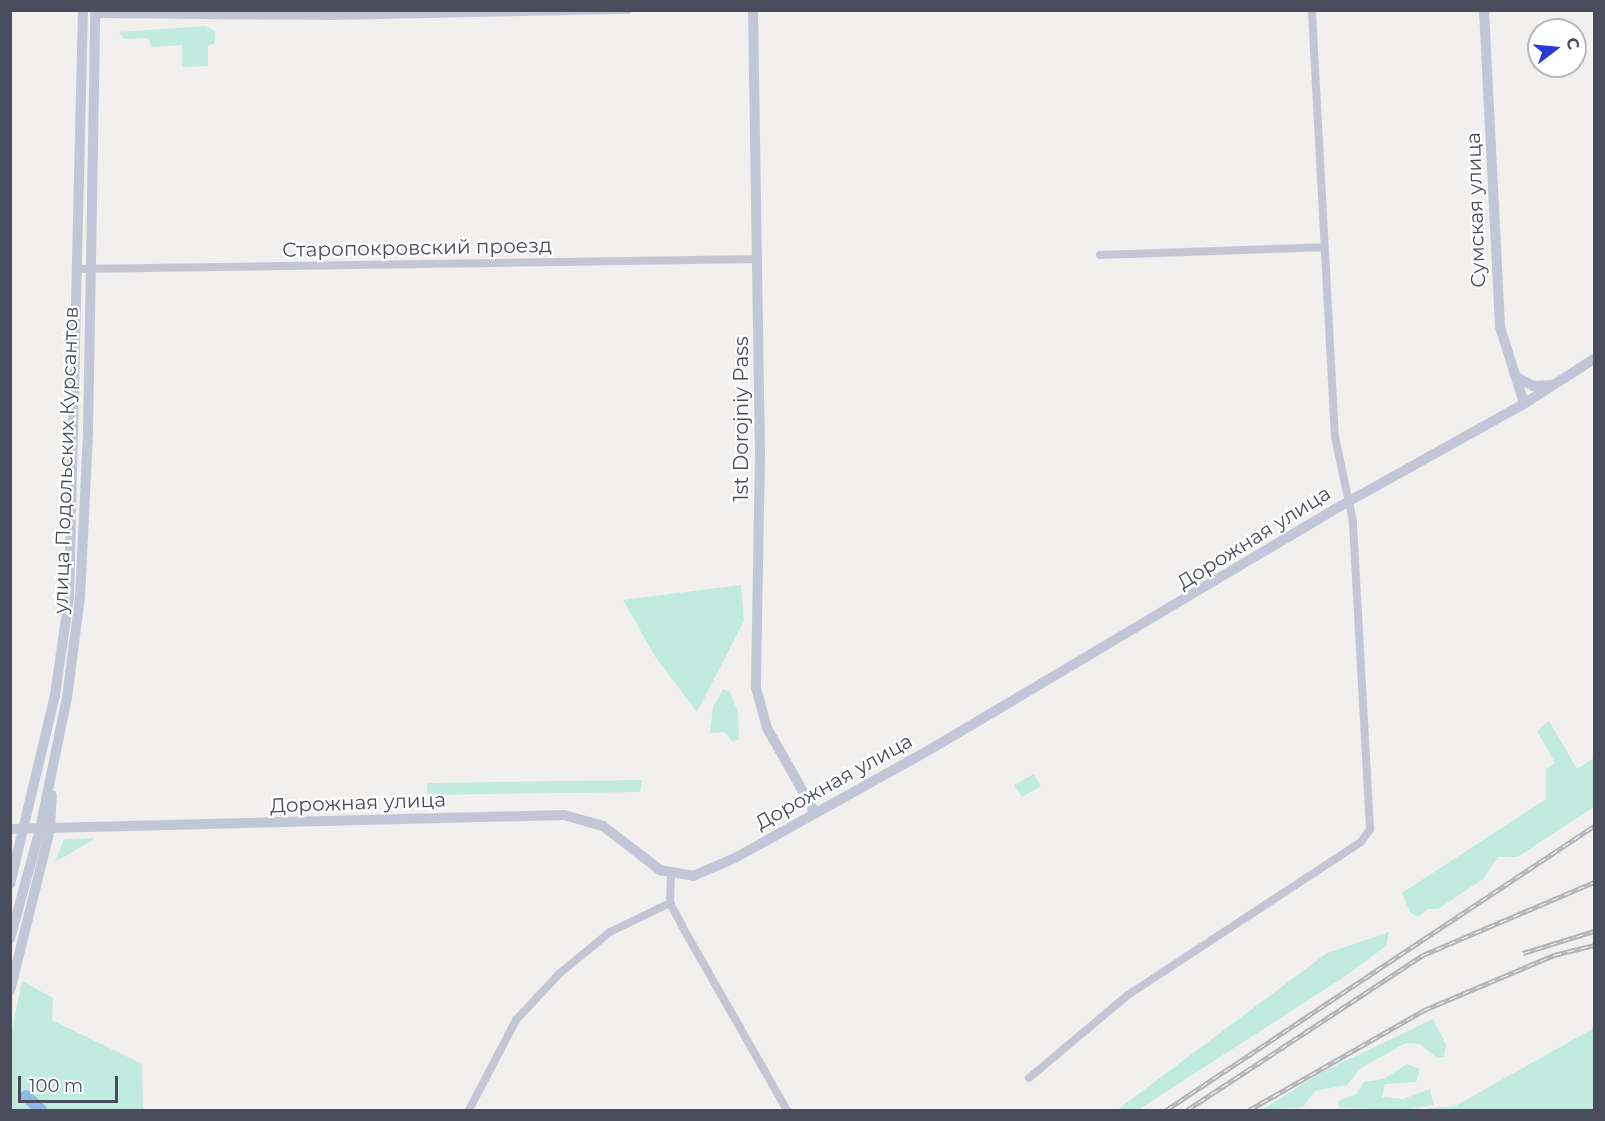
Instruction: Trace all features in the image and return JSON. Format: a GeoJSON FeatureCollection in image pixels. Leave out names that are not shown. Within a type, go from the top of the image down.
{"type":"FeatureCollection","features":[{"type":"Feature","properties":{"kind":"main road","name":"улица Подольских Курсантов"},"geometry":{"type":"LineString","coordinates":[[10,884],[25,829],[55,694],[69,598],[83,10]]}},
{"type":"Feature","properties":{"kind":"main road","name":"1st Dorojniy Pass"},"geometry":{"type":"LineString","coordinates":[[753,10],[760,581],[756,688],[767,728],[815,813]]}},
{"type":"Feature","properties":{"kind":"main road","name":"Сумская улица"},"geometry":{"type":"LineString","coordinates":[[1484,10],[1500,327],[1524,403]]}},
{"type":"Feature","properties":{"kind":"main road","name":"улица Подольских Курсантов"},"geometry":{"type":"LineString","coordinates":[[10,939],[45,829],[52,770],[71,670],[83,563],[95,12]]}},
{"type":"Feature","properties":{"kind":"main road","name":"Дорожная улица"},"geometry":{"type":"LineString","coordinates":[[10,829],[564,815],[603,826],[670,874],[693,876],[708,871],[815,813],[1163,614],[1351,500],[1524,403],[1594,358]]}},
{"type":"Feature","properties":{"kind":"main road"},"geometry":{"type":"LineString","coordinates":[[1515,376],[1533,386],[1554,384]]}},
{"type":"Feature","properties":{"kind":"main road"},"geometry":{"type":"LineString","coordinates":[[10,991],[45,829]]}},
{"type":"Feature","properties":{"kind":"street"},"geometry":{"type":"LineString","coordinates":[[95,12],[334,16],[628,10]]}},
{"type":"Feature","properties":{"kind":"street"},"geometry":{"type":"LineString","coordinates":[[1029,1078],[1128,995],[1362,842],[1370,829],[1351,500],[1335,437],[1312,10]]}},
{"type":"Feature","properties":{"kind":"street"},"geometry":{"type":"LineString","coordinates":[[83,35],[89,41],[95,35]]}},
{"type":"Feature","properties":{"kind":"street"},"geometry":{"type":"LineString","coordinates":[[82,68],[88,62],[94,68]]}},
{"type":"Feature","properties":{"kind":"street"},"geometry":{"type":"LineString","coordinates":[[1100,255],[1324,247]]}},
{"type":"Feature","properties":{"kind":"street","name":"Старопокровский проезд"},"geometry":{"type":"LineString","coordinates":[[78,269],[757,259]]}},
{"type":"Feature","properties":{"kind":"street"},"geometry":{"type":"LineString","coordinates":[[670,874],[670,903],[787,1110]]}},
{"type":"Feature","properties":{"kind":"street"},"geometry":{"type":"LineString","coordinates":[[469,1110],[516,1020],[560,973],[610,932],[670,903]]}},
{"type":"Feature","properties":{"kind":"green space"},"geometry":{"type":"Polygon","coordinates":[[[205,26],[215,31],[215,43],[208,46],[208,66],[182,67],[182,45],[152,47],[148,38],[124,39],[119,32],[205,26]]]}},
{"type":"Feature","properties":{"kind":"green space"},"geometry":{"type":"Polygon","coordinates":[[[741,585],[744,621],[697,712],[656,658],[623,600],[741,585]]]}},
{"type":"Feature","properties":{"kind":"green space"},"geometry":{"type":"Polygon","coordinates":[[[723,689],[730,692],[738,712],[739,739],[733,742],[724,732],[710,733],[713,707],[723,689]]]}},
{"type":"Feature","properties":{"kind":"green space"},"geometry":{"type":"Polygon","coordinates":[[[1549,721],[1577,769],[1594,758],[1594,807],[1517,857],[1498,857],[1483,879],[1438,909],[1428,909],[1418,917],[1410,912],[1402,893],[1546,799],[1546,769],[1555,763],[1537,731],[1549,721]]]}},
{"type":"Feature","properties":{"kind":"green space"},"geometry":{"type":"Polygon","coordinates":[[[1034,774],[1041,786],[1022,797],[1014,785],[1034,774]]]}},
{"type":"Feature","properties":{"kind":"green space"},"geometry":{"type":"Polygon","coordinates":[[[642,780],[640,792],[427,795],[427,783],[642,780]]]}},
{"type":"Feature","properties":{"kind":"green space"},"geometry":{"type":"Polygon","coordinates":[[[93,838],[93,840],[55,862],[64,839],[93,838]]]}},
{"type":"Feature","properties":{"kind":"green space"},"geometry":{"type":"Polygon","coordinates":[[[1389,932],[1386,946],[1344,977],[1138,1110],[1117,1110],[1327,953],[1389,932]]]}},
{"type":"Feature","properties":{"kind":"green space"},"geometry":{"type":"Polygon","coordinates":[[[22,981],[53,998],[52,1020],[142,1064],[143,1110],[12,1110],[11,1035],[22,981]]]}},
{"type":"Feature","properties":{"kind":"green space"},"geometry":{"type":"Polygon","coordinates":[[[1433,1019],[1446,1044],[1444,1057],[1437,1058],[1420,1044],[1406,1043],[1361,1068],[1347,1085],[1315,1091],[1303,1107],[1262,1110],[1322,1072],[1433,1019]]]}},
{"type":"Feature","properties":{"kind":"green space"},"geometry":{"type":"Polygon","coordinates":[[[1594,1028],[1594,1110],[1414,1110],[1455,1106],[1594,1028]]]}},
{"type":"Feature","properties":{"kind":"green space"},"geometry":{"type":"Polygon","coordinates":[[[1407,1064],[1420,1069],[1416,1082],[1385,1084],[1382,1097],[1403,1099],[1430,1089],[1434,1105],[1404,1110],[1339,1108],[1338,1101],[1356,1094],[1364,1082],[1384,1079],[1407,1064]]]}},
{"type":"Feature","properties":{"kind":"waterway"},"geometry":{"type":"LineString","coordinates":[[26,1096],[41,1110]]}},
{"type":"Feature","properties":{"kind":"railway"},"geometry":{"type":"LineString","coordinates":[[1166,1110],[1594,826]]}},
{"type":"Feature","properties":{"kind":"railway"},"geometry":{"type":"LineString","coordinates":[[1187,1110],[1423,955],[1594,882]]}},
{"type":"Feature","properties":{"kind":"railway"},"geometry":{"type":"LineString","coordinates":[[1523,953],[1594,931]]}},
{"type":"Feature","properties":{"kind":"railway"},"geometry":{"type":"LineString","coordinates":[[1249,1110],[1424,1010],[1554,955],[1594,945]]}}]}
